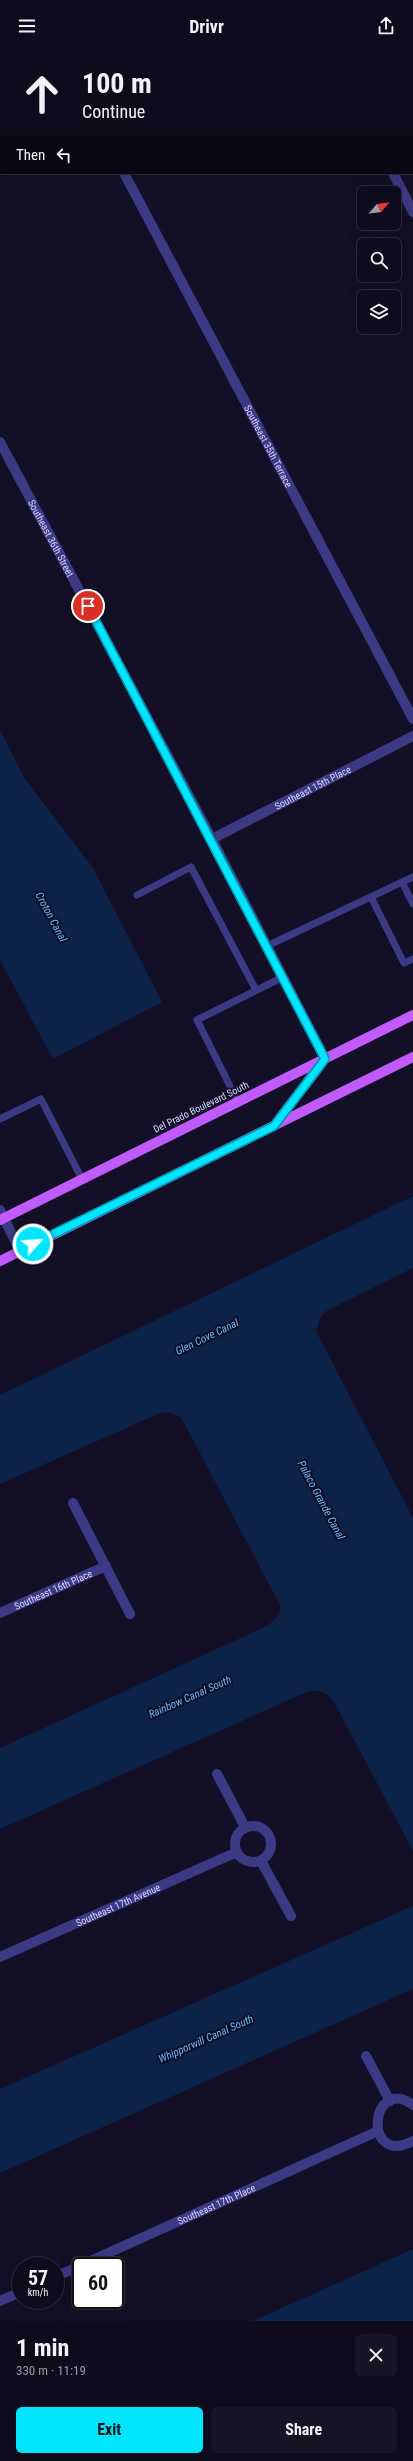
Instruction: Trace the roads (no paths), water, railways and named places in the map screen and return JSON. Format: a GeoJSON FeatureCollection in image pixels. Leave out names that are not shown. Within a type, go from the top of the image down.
{"type":"FeatureCollection","features":[{"type":"Feature","properties":{"kind":"main road","name":"Del Prado Boulevard South"},"geometry":{"type":"LineString","coordinates":[[1,1216],[82,1179],[413,1015]]}},
{"type":"Feature","properties":{"kind":"main road"},"geometry":{"type":"LineString","coordinates":[[0,1261],[413,1057]]}},
{"type":"Feature","properties":{"kind":"main road"},"geometry":{"type":"LineString","coordinates":[[274,1126],[325,1059]]}},
{"type":"Feature","properties":{"kind":"street","name":"Southeast 35th Terrace"},"geometry":{"type":"LineString","coordinates":[[125,174],[413,720]]}},
{"type":"Feature","properties":{"kind":"street"},"geometry":{"type":"LineString","coordinates":[[394,174],[413,212]]}},
{"type":"Feature","properties":{"kind":"street","name":"Southeast 36th Street"},"geometry":{"type":"LineString","coordinates":[[0,442],[212,839],[325,1059]]}},
{"type":"Feature","properties":{"kind":"street","name":"Southeast 15th Place"},"geometry":{"type":"LineString","coordinates":[[212,839],[413,736]]}},
{"type":"Feature","properties":{"kind":"street"},"geometry":{"type":"LineString","coordinates":[[1,1216],[20,1251]]}},
{"type":"Feature","properties":{"kind":"street"},"geometry":{"type":"LineString","coordinates":[[73,1503],[130,1614]]}},
{"type":"Feature","properties":{"kind":"street","name":"Southeast 16th Place"},"geometry":{"type":"LineString","coordinates":[[0,1613],[106,1566]]}},
{"type":"Feature","properties":{"kind":"street"},"geometry":{"type":"LineString","coordinates":[[216,1774],[244,1828]]}},
{"type":"Feature","properties":{"kind":"street"},"geometry":{"type":"LineString","coordinates":[[250,1826],[262,1827],[270,1836],[272,1841],[270,1853],[261,1861],[250,1862],[240,1857],[237,1852],[235,1847],[236,1836],[244,1828],[250,1826]]}},
{"type":"Feature","properties":{"kind":"street","name":"Southeast 17th Avenue"},"geometry":{"type":"LineString","coordinates":[[0,1957],[237,1852]]}},
{"type":"Feature","properties":{"kind":"street"},"geometry":{"type":"LineString","coordinates":[[261,1861],[291,1916]]}},
{"type":"Feature","properties":{"kind":"street"},"geometry":{"type":"LineString","coordinates":[[366,2056],[390,2101]]}},
{"type":"Feature","properties":{"kind":"street"},"geometry":{"type":"LineString","coordinates":[[413,2104],[405,2100],[390,2101],[380,2110],[376,2124],[381,2137],[393,2145],[407,2144],[413,2141]]}},
{"type":"Feature","properties":{"kind":"street","name":"Southeast 17th Place"},"geometry":{"type":"LineString","coordinates":[[64,2273],[378,2131]]}},
{"type":"Feature","properties":{"kind":"street"},"geometry":{"type":"LineString","coordinates":[[0,2301],[12,2296]]}},
{"type":"Feature","properties":{"kind":"lane"},"geometry":{"type":"LineString","coordinates":[[137,895],[191,867],[256,990]]}},
{"type":"Feature","properties":{"kind":"lane"},"geometry":{"type":"LineString","coordinates":[[267,946],[413,877]]}},
{"type":"Feature","properties":{"kind":"lane"},"geometry":{"type":"LineString","coordinates":[[402,882],[413,904]]}},
{"type":"Feature","properties":{"kind":"lane"},"geometry":{"type":"LineString","coordinates":[[371,897],[404,963],[413,959]]}},
{"type":"Feature","properties":{"kind":"lane"},"geometry":{"type":"LineString","coordinates":[[238,1102],[197,1020],[283,977]]}},
{"type":"Feature","properties":{"kind":"lane"},"geometry":{"type":"LineString","coordinates":[[0,1119],[41,1099],[82,1179]]}},
{"type":"Feature","properties":{"kind":"water","name":"Croton Canal"},"geometry":{"type":"Polygon","coordinates":[[[0,730],[25,779],[93,868],[162,1002],[53,1059],[0,960],[0,730]]]}},
{"type":"Feature","properties":{"kind":"water"},"geometry":{"type":"Polygon","coordinates":[[[413,1196],[413,1268],[328,1310],[321,1316],[316,1331],[413,1518],[413,1851],[334,1702],[323,1692],[317,1691],[309,1691],[0,1829],[0,1748],[267,1626],[279,1615],[281,1607],[181,1417],[168,1412],[160,1413],[0,1484],[0,1395],[413,1196]]]}},
{"type":"Feature","properties":{"kind":"water","name":"Whipporwill Canal South"},"geometry":{"type":"Polygon","coordinates":[[[413,1906],[413,1989],[0,2173],[0,2089],[413,1906]]]}},
{"type":"Feature","properties":{"kind":"water"},"geometry":{"type":"Polygon","coordinates":[[[413,2249],[413,2321],[253,2321],[413,2249]]]}},
{"type":"Feature","properties":{"kind":"water label","name":"Glen Cove Canal"},"geometry":{"type":"Point","coordinates":[207,1337]}},
{"type":"Feature","properties":{"kind":"water label","name":"Palaco Grande Canal"},"geometry":{"type":"Point","coordinates":[321,1500]}},
{"type":"Feature","properties":{"kind":"water label","name":"Rainbow Canal South"},"geometry":{"type":"Point","coordinates":[190,1697]}}]}
